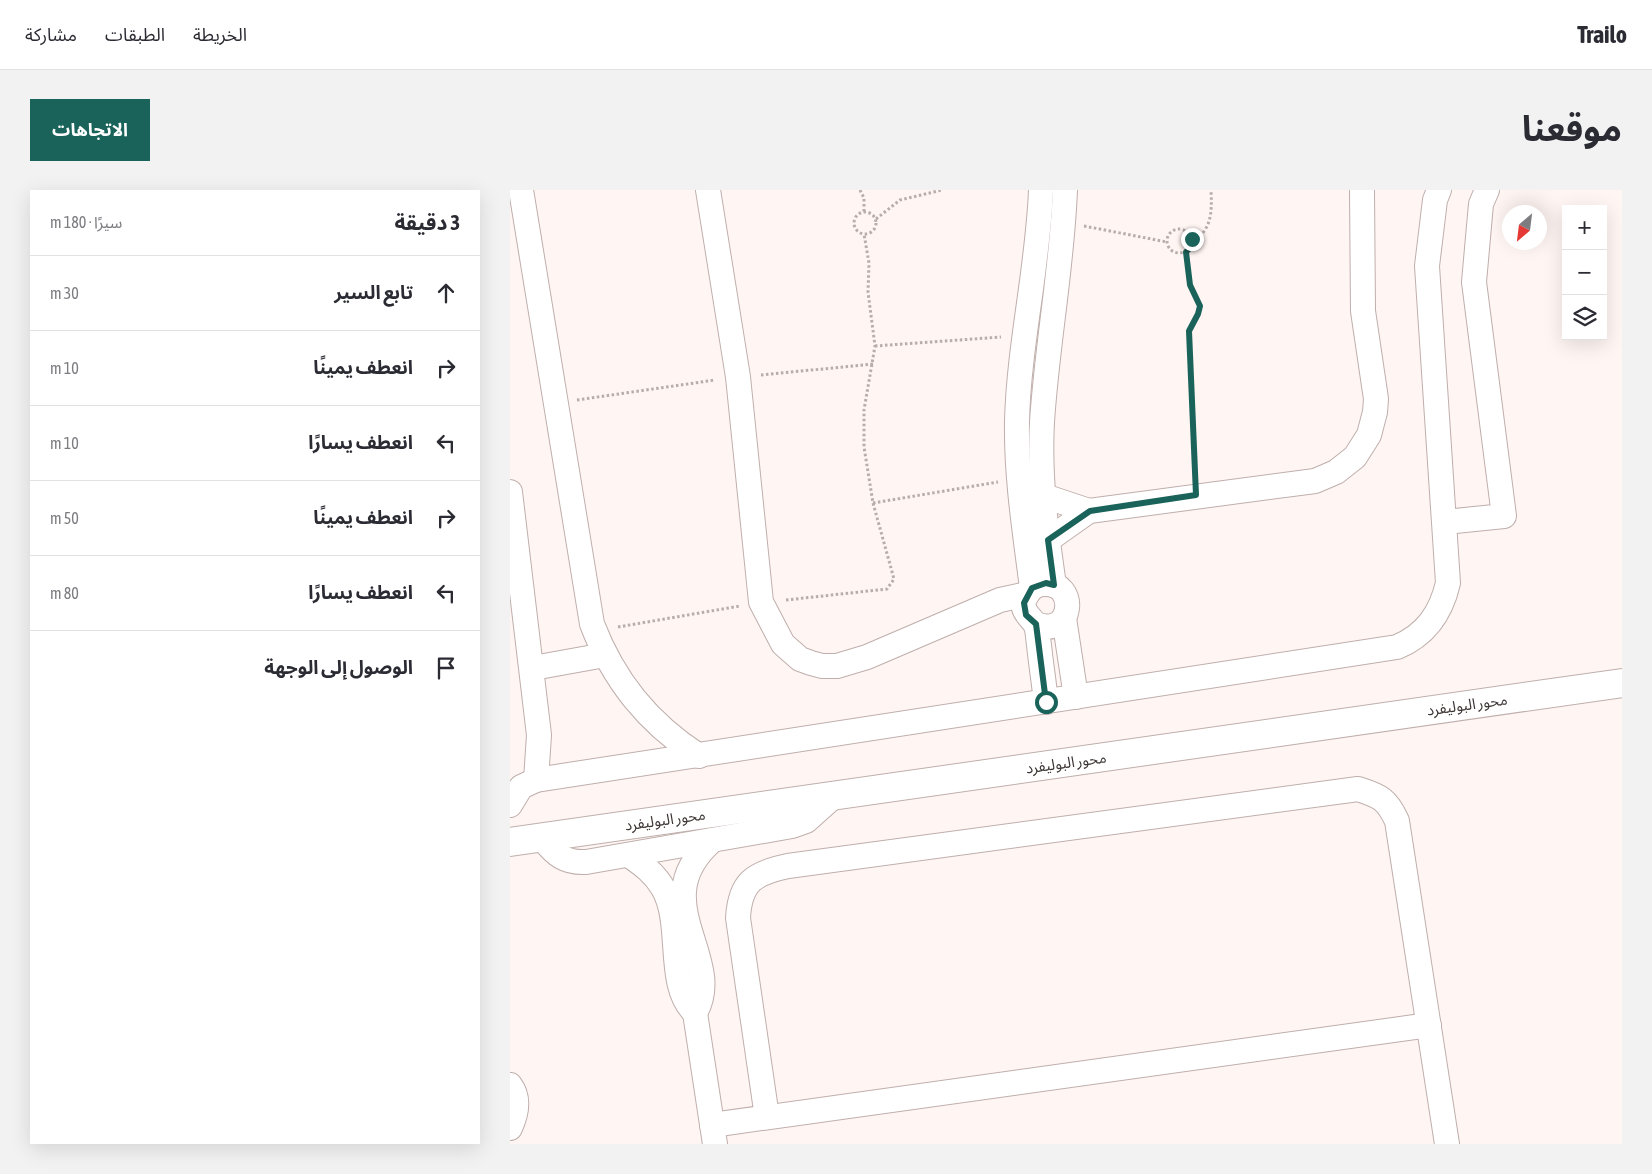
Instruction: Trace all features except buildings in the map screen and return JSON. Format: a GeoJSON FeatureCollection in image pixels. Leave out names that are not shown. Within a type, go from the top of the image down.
{"type":"FeatureCollection","features":[{"type":"Feature","properties":{"kind":"street"},"geometry":{"type":"LineString","coordinates":[[521,190],[557,402],[589,613],[605,655],[628,694],[644,712],[679,743],[698,756]]}},
{"type":"Feature","properties":{"kind":"street"},"geometry":{"type":"LineString","coordinates":[[708,190],[738,377],[762,602],[783,644],[800,659],[822,666],[837,666],[867,658],[987,607],[1035,601],[1062,590],[1067,599],[1068,609],[1064,618],[1060,622],[1048,627],[1035,601],[1048,540],[1044,496],[1042,422],[1046,368],[1064,222],[1066,190]]}},
{"type":"Feature","properties":{"kind":"street"},"geometry":{"type":"LineString","coordinates":[[1041,190],[1036,258],[1024,336],[1017,421],[1018,478],[1035,601],[1046,702]]}},
{"type":"Feature","properties":{"kind":"street"},"geometry":{"type":"LineString","coordinates":[[1048,540],[1090,511],[1326,478],[1346,465],[1363,447],[1373,424],[1376,399],[1363,311],[1362,190]]}},
{"type":"Feature","properties":{"kind":"street"},"geometry":{"type":"LineString","coordinates":[[510,804],[521,787],[536,780],[1397,647],[1412,641],[1432,622],[1445,597],[1448,584],[1427,266],[1435,200],[1439,190]]}},
{"type":"Feature","properties":{"kind":"street"},"geometry":{"type":"LineString","coordinates":[[1445,522],[1504,516],[1474,282],[1480,204],[1488,190]]}},
{"type":"Feature","properties":{"kind":"street"},"geometry":{"type":"LineString","coordinates":[[1017,421],[1042,422]]}},
{"type":"Feature","properties":{"kind":"street"},"geometry":{"type":"LineString","coordinates":[[510,492],[540,735],[536,780]]}},
{"type":"Feature","properties":{"kind":"street"},"geometry":{"type":"LineString","coordinates":[[1044,496],[1090,511]]}},
{"type":"Feature","properties":{"kind":"street"},"geometry":{"type":"LineString","coordinates":[[1064,618],[1076,697]]}},
{"type":"Feature","properties":{"kind":"street"},"geometry":{"type":"LineString","coordinates":[[533,668],[605,655]]}},
{"type":"Feature","properties":{"kind":"street","name":"محور البوليفرد"},"geometry":{"type":"LineString","coordinates":[[510,842],[1622,683]]}},
{"type":"Feature","properties":{"kind":"street"},"geometry":{"type":"LineString","coordinates":[[767,1117],[738,918],[738,905],[749,882],[760,874],[788,866],[1358,789],[1376,794],[1389,804],[1397,820],[1447,1144]]}},
{"type":"Feature","properties":{"kind":"street"},"geometry":{"type":"LineString","coordinates":[[542,838],[554,853],[569,862],[586,862],[630,856],[792,826],[813,815],[834,796]]}},
{"type":"Feature","properties":{"kind":"street"},"geometry":{"type":"LineString","coordinates":[[713,840],[695,860],[684,886],[687,957],[680,990],[695,1013],[714,1134],[767,1117],[1429,1024]]}},
{"type":"Feature","properties":{"kind":"street"},"geometry":{"type":"LineString","coordinates":[[630,856],[658,880],[668,900],[687,957]]}},
{"type":"Feature","properties":{"kind":"street"},"geometry":{"type":"LineString","coordinates":[[510,1085],[516,1100],[515,1116],[510,1128]]}},
{"type":"Feature","properties":{"kind":"path"},"geometry":{"type":"LineString","coordinates":[[860,190],[864,198],[864,212]]}},
{"type":"Feature","properties":{"kind":"path"},"geometry":{"type":"LineString","coordinates":[[876,219],[869,212],[858,214],[854,220],[854,227],[858,232],[864,234],[874,230],[876,219],[900,200],[942,190]]}},
{"type":"Feature","properties":{"kind":"path"},"geometry":{"type":"LineString","coordinates":[[1064,222],[1167,242],[1176,254],[1186,252],[1203,235],[1210,222],[1211,190]]}},
{"type":"Feature","properties":{"kind":"path"},"geometry":{"type":"LineString","coordinates":[[1167,242],[1171,232],[1180,229],[1190,234],[1192,244]]}},
{"type":"Feature","properties":{"kind":"path"},"geometry":{"type":"LineString","coordinates":[[595,630],[762,602],[887,590],[891,586],[894,579],[873,503],[864,447],[864,410],[873,364],[874,346],[868,292],[869,263],[864,234]]}},
{"type":"Feature","properties":{"kind":"path"},"geometry":{"type":"LineString","coordinates":[[1186,252],[1190,285],[1200,306],[1189,331],[1196,495]]}},
{"type":"Feature","properties":{"kind":"path"},"geometry":{"type":"LineString","coordinates":[[874,346],[1024,336]]}},
{"type":"Feature","properties":{"kind":"path"},"geometry":{"type":"LineString","coordinates":[[557,402],[738,377],[873,364]]}},
{"type":"Feature","properties":{"kind":"path"},"geometry":{"type":"LineString","coordinates":[[873,503],[1018,478]]}},
{"type":"Feature","properties":{"kind":"route"},"geometry":{"type":"LineString","coordinates":[[1046,702],[1036,624],[1026,615],[1024,603],[1027,594],[1032,588],[1046,583],[1054,585],[1048,540],[1090,511],[1196,495],[1189,327],[1198,314],[1200,306],[1190,285],[1186,252],[1192,244],[1192,239]]}}]}
